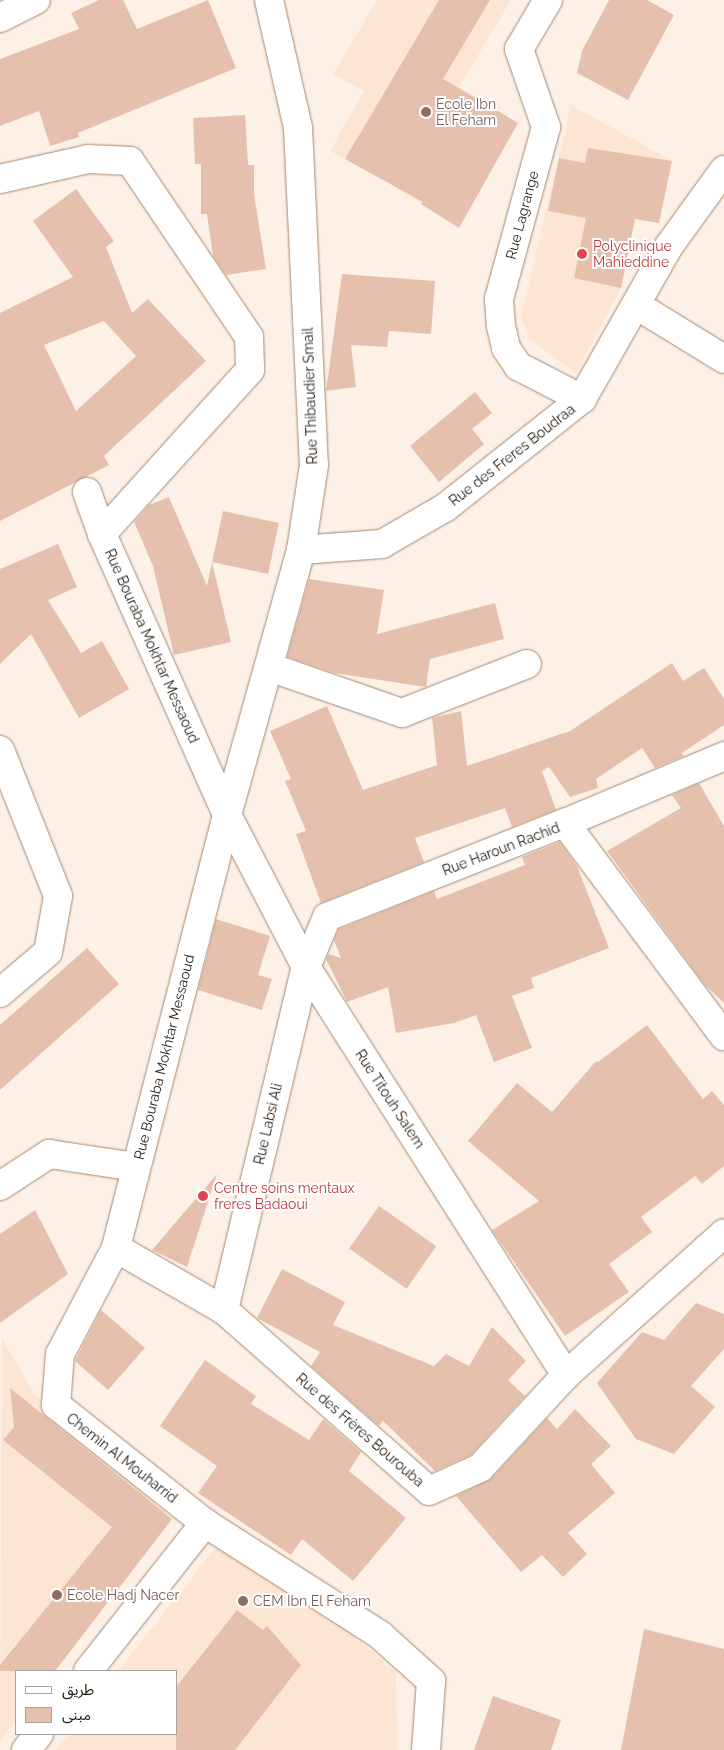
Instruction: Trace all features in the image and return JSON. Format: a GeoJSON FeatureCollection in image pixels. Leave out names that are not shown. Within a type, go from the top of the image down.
{"type":"FeatureCollection","features":[{"type":"Feature","properties":{"kind":"street"},"geometry":{"type":"LineString","coordinates":[[0,18],[36,0]]}},
{"type":"Feature","properties":{"kind":"street","name":"Rue Thibaudier Smail"},"geometry":{"type":"LineString","coordinates":[[227,815],[301,550],[314,466],[298,128],[269,0]]}},
{"type":"Feature","properties":{"kind":"street","name":"Rue Lagrange"},"geometry":{"type":"LineString","coordinates":[[548,0],[519,49],[546,127],[499,299],[501,326],[506,348],[518,366],[582,399]]}},
{"type":"Feature","properties":{"kind":"street","name":"Rue Bouraba Mokhtar Messaoud"},"geometry":{"type":"LineString","coordinates":[[0,180],[88,159],[130,161],[249,337],[250,370],[102,534],[227,815],[116,1248]]}},
{"type":"Feature","properties":{"kind":"street","name":"Rue des Freres Boudraa"},"geometry":{"type":"LineString","coordinates":[[301,550],[382,544],[446,507],[582,399],[669,246],[724,170]]}},
{"type":"Feature","properties":{"kind":"street"},"geometry":{"type":"LineString","coordinates":[[636,305],[724,359]]}},
{"type":"Feature","properties":{"kind":"street"},"geometry":{"type":"LineString","coordinates":[[87,492],[102,534]]}},
{"type":"Feature","properties":{"kind":"street"},"geometry":{"type":"LineString","coordinates":[[269,667],[402,713],[527,664]]}},
{"type":"Feature","properties":{"kind":"street"},"geometry":{"type":"LineString","coordinates":[[0,750],[58,896],[48,952],[0,993]]}},
{"type":"Feature","properties":{"kind":"street","name":"Rue Haroun Rachid"},"geometry":{"type":"LineString","coordinates":[[306,967],[327,917],[565,824],[724,756]]}},
{"type":"Feature","properties":{"kind":"street","name":"Rue Titouh Salem"},"geometry":{"type":"LineString","coordinates":[[227,815],[306,967],[566,1376]]}},
{"type":"Feature","properties":{"kind":"street"},"geometry":{"type":"LineString","coordinates":[[565,824],[724,1036]]}},
{"type":"Feature","properties":{"kind":"street","name":"Rue Labsi Ali"},"geometry":{"type":"LineString","coordinates":[[224,1310],[306,967]]}},
{"type":"Feature","properties":{"kind":"street"},"geometry":{"type":"LineString","coordinates":[[0,1186],[49,1154],[136,1167]]}},
{"type":"Feature","properties":{"kind":"street","name":"Rue des Frères Bourouba"},"geometry":{"type":"LineString","coordinates":[[116,1248],[224,1310],[429,1491],[480,1468],[566,1376],[724,1233]]}},
{"type":"Feature","properties":{"kind":"street","name":"Chemin Al Mouharrid"},"geometry":{"type":"LineString","coordinates":[[116,1248],[60,1354],[56,1405],[205,1523],[380,1635],[431,1680],[426,1750]]}},
{"type":"Feature","properties":{"kind":"street"},"geometry":{"type":"LineString","coordinates":[[89,1670],[205,1523]]}},
{"type":"Feature","properties":{"kind":"street"},"geometry":{"type":"LineString","coordinates":[[26,1750],[37,1735]]}},
{"type":"Feature","properties":{"kind":"shaded area","name":"Ecole Ibn El Feham"},"geometry":{"type":"Polygon","coordinates":[[[377,0],[511,0],[459,87],[518,123],[459,228],[384,180],[330,151],[364,91],[333,74],[377,0]]]}},
{"type":"Feature","properties":{"kind":"shaded area","name":"Polyclinique Mahieddine"},"geometry":{"type":"Polygon","coordinates":[[[571,105],[672,161],[659,223],[635,219],[621,288],[576,373],[529,339],[521,317],[571,105]]]}},
{"type":"Feature","properties":{"kind":"shaded area","name":"Ecole Hadj Nacer"},"geometry":{"type":"Polygon","coordinates":[[[2,1338],[34,1394],[172,1519],[56,1670],[15,1670],[15,1722],[0,1742],[2,1338]]]}},
{"type":"Feature","properties":{"kind":"shaded area","name":"CEM Ibn El Feham"},"geometry":{"type":"Polygon","coordinates":[[[229,1531],[396,1672],[397,1750],[56,1750],[68,1735],[178,1735],[178,1670],[119,1670],[229,1531]]]}},
{"type":"Feature","properties":{"kind":"building"},"geometry":{"type":"Polygon","coordinates":[[[99,0],[123,0],[137,29],[208,0],[236,68],[78,133],[79,137],[50,146],[39,111],[0,126],[0,59],[79,29],[71,13],[99,0]]]}},
{"type":"Feature","properties":{"kind":"building","name":"Ecole Ibn El Feham"},"geometry":{"type":"Polygon","coordinates":[[[439,0],[490,0],[443,79],[518,123],[459,228],[421,204],[423,202],[345,159],[439,0]]]}},
{"type":"Feature","properties":{"kind":"building"},"geometry":{"type":"Polygon","coordinates":[[[609,0],[647,0],[674,15],[628,100],[577,73],[582,51],[609,0]]]}},
{"type":"Feature","properties":{"kind":"building"},"geometry":{"type":"Polygon","coordinates":[[[245,115],[248,165],[254,165],[254,194],[266,269],[226,275],[213,256],[207,214],[201,214],[201,164],[195,164],[193,118],[245,115]]]}},
{"type":"Feature","properties":{"kind":"building"},"geometry":{"type":"Polygon","coordinates":[[[588,148],[672,161],[659,223],[635,219],[621,288],[574,278],[586,218],[548,211],[559,158],[585,163],[588,148]]]}},
{"type":"Feature","properties":{"kind":"building"},"geometry":{"type":"Polygon","coordinates":[[[76,189],[114,241],[106,247],[132,313],[148,299],[206,361],[104,456],[109,465],[0,521],[0,313],[73,277],[33,221],[76,189]],[[104,321],[44,345],[76,411],[136,356],[104,321]]]}},
{"type":"Feature","properties":{"kind":"building"},"geometry":{"type":"Polygon","coordinates":[[[342,274],[435,281],[431,334],[389,331],[387,347],[351,345],[356,387],[326,391],[342,274]]]}},
{"type":"Feature","properties":{"kind":"building"},"geometry":{"type":"Polygon","coordinates":[[[475,392],[492,413],[472,429],[484,444],[439,482],[410,446],[475,392]]]}},
{"type":"Feature","properties":{"kind":"building"},"geometry":{"type":"Polygon","coordinates":[[[169,497],[207,586],[212,562],[231,642],[174,655],[153,566],[134,522],[149,505],[169,497]]]}},
{"type":"Feature","properties":{"kind":"building"},"geometry":{"type":"Polygon","coordinates":[[[223,511],[279,523],[268,574],[212,562],[223,511]]]}},
{"type":"Feature","properties":{"kind":"building"},"geometry":{"type":"Polygon","coordinates":[[[58,544],[77,587],[48,600],[81,653],[102,641],[129,689],[79,718],[31,634],[0,664],[0,569],[58,544]]]}},
{"type":"Feature","properties":{"kind":"building"},"geometry":{"type":"Polygon","coordinates":[[[309,579],[384,590],[377,634],[495,603],[504,639],[430,659],[426,687],[334,673],[287,657],[309,579]]]}},
{"type":"Feature","properties":{"kind":"building"},"geometry":{"type":"Polygon","coordinates":[[[672,663],[683,681],[704,668],[724,699],[724,725],[682,753],[684,756],[655,768],[642,748],[596,779],[598,788],[570,797],[549,767],[542,771],[556,810],[512,827],[505,808],[415,838],[424,862],[321,903],[296,834],[306,831],[285,781],[291,779],[270,731],[327,706],[363,790],[437,765],[432,718],[461,711],[467,766],[570,731],[672,663]]]}},
{"type":"Feature","properties":{"kind":"building"},"geometry":{"type":"Polygon","coordinates":[[[699,783],[724,826],[724,1003],[704,984],[607,851],[681,808],[672,795],[699,783]]]}},
{"type":"Feature","properties":{"kind":"building"},"geometry":{"type":"Polygon","coordinates":[[[560,842],[577,866],[609,948],[531,978],[534,988],[512,996],[532,1048],[494,1062],[476,1015],[454,1023],[396,1033],[388,987],[347,1002],[326,959],[328,954],[341,958],[334,940],[339,929],[434,891],[437,899],[525,865],[522,857],[560,842]]]}},
{"type":"Feature","properties":{"kind":"building"},"geometry":{"type":"Polygon","coordinates":[[[216,919],[270,936],[258,975],[272,979],[262,1010],[198,990],[216,919]]]}},
{"type":"Feature","properties":{"kind":"building"},"geometry":{"type":"Polygon","coordinates":[[[87,948],[119,984],[0,1090],[0,1025],[87,948]]]}},
{"type":"Feature","properties":{"kind":"building"},"geometry":{"type":"Polygon","coordinates":[[[647,1025],[703,1099],[712,1091],[724,1105],[724,1166],[702,1184],[695,1176],[641,1217],[652,1232],[609,1264],[629,1292],[565,1336],[492,1230],[539,1201],[468,1141],[517,1083],[552,1112],[596,1061],[598,1062],[647,1025]]]}},
{"type":"Feature","properties":{"kind":"building"},"geometry":{"type":"Polygon","coordinates":[[[217,1174],[187,1267],[152,1250],[217,1174]]]}},
{"type":"Feature","properties":{"kind":"building"},"geometry":{"type":"Polygon","coordinates":[[[379,1206],[436,1246],[407,1289],[349,1249],[379,1206]]]}},
{"type":"Feature","properties":{"kind":"building"},"geometry":{"type":"Polygon","coordinates":[[[35,1210],[68,1274],[0,1323],[0,1234],[35,1210]]]}},
{"type":"Feature","properties":{"kind":"building"},"geometry":{"type":"Polygon","coordinates":[[[282,1269],[345,1302],[333,1325],[434,1366],[446,1354],[469,1366],[492,1327],[526,1361],[508,1380],[525,1396],[471,1455],[435,1471],[383,1421],[379,1426],[311,1366],[320,1352],[257,1318],[282,1269]]]}},
{"type":"Feature","properties":{"kind":"building"},"geometry":{"type":"Polygon","coordinates":[[[696,1303],[724,1314],[724,1349],[691,1386],[715,1407],[674,1454],[636,1439],[597,1383],[642,1332],[664,1340],[696,1303]]]}},
{"type":"Feature","properties":{"kind":"building"},"geometry":{"type":"Polygon","coordinates":[[[101,1310],[145,1348],[108,1390],[75,1361],[101,1310]]]}},
{"type":"Feature","properties":{"kind":"building"},"geometry":{"type":"Polygon","coordinates":[[[205,1360],[256,1396],[251,1404],[309,1440],[323,1419],[361,1452],[349,1471],[406,1518],[353,1581],[302,1539],[291,1555],[198,1493],[217,1466],[160,1426],[205,1360]]]}},
{"type":"Feature","properties":{"kind":"building"},"geometry":{"type":"Polygon","coordinates":[[[10,1388],[172,1519],[56,1670],[0,1671],[0,1665],[112,1527],[3,1440],[14,1427],[10,1388]]]}},
{"type":"Feature","properties":{"kind":"building"},"geometry":{"type":"Polygon","coordinates":[[[575,1409],[611,1446],[591,1464],[615,1493],[568,1533],[587,1554],[563,1577],[542,1555],[521,1572],[456,1496],[491,1479],[547,1418],[557,1429],[575,1409]]]}},
{"type":"Feature","properties":{"kind":"building"},"geometry":{"type":"Polygon","coordinates":[[[237,1610],[263,1630],[267,1626],[301,1665],[235,1750],[176,1750],[176,1735],[178,1735],[178,1684],[237,1610]]]}},
{"type":"Feature","properties":{"kind":"building"},"geometry":{"type":"Polygon","coordinates":[[[644,1629],[724,1649],[724,1750],[621,1750],[644,1629]]]}},
{"type":"Feature","properties":{"kind":"building"},"geometry":{"type":"Polygon","coordinates":[[[493,1696],[561,1720],[551,1750],[474,1750],[493,1696]]]}},
{"type":"Feature","properties":{"kind":"place","name":"Ecole Ibn El Feham"},"geometry":{"type":"Point","coordinates":[426,112]}},
{"type":"Feature","properties":{"kind":"place","name":"Polyclinique Mahieddine"},"geometry":{"type":"Point","coordinates":[582,254]}},
{"type":"Feature","properties":{"kind":"place","name":"Centre soins mentaux freres Badaoui"},"geometry":{"type":"Point","coordinates":[203,1196]}},
{"type":"Feature","properties":{"kind":"place","name":"Ecole Hadj Nacer"},"geometry":{"type":"Point","coordinates":[57,1595]}},
{"type":"Feature","properties":{"kind":"place","name":"CEM Ibn El Feham"},"geometry":{"type":"Point","coordinates":[243,1601]}}]}
